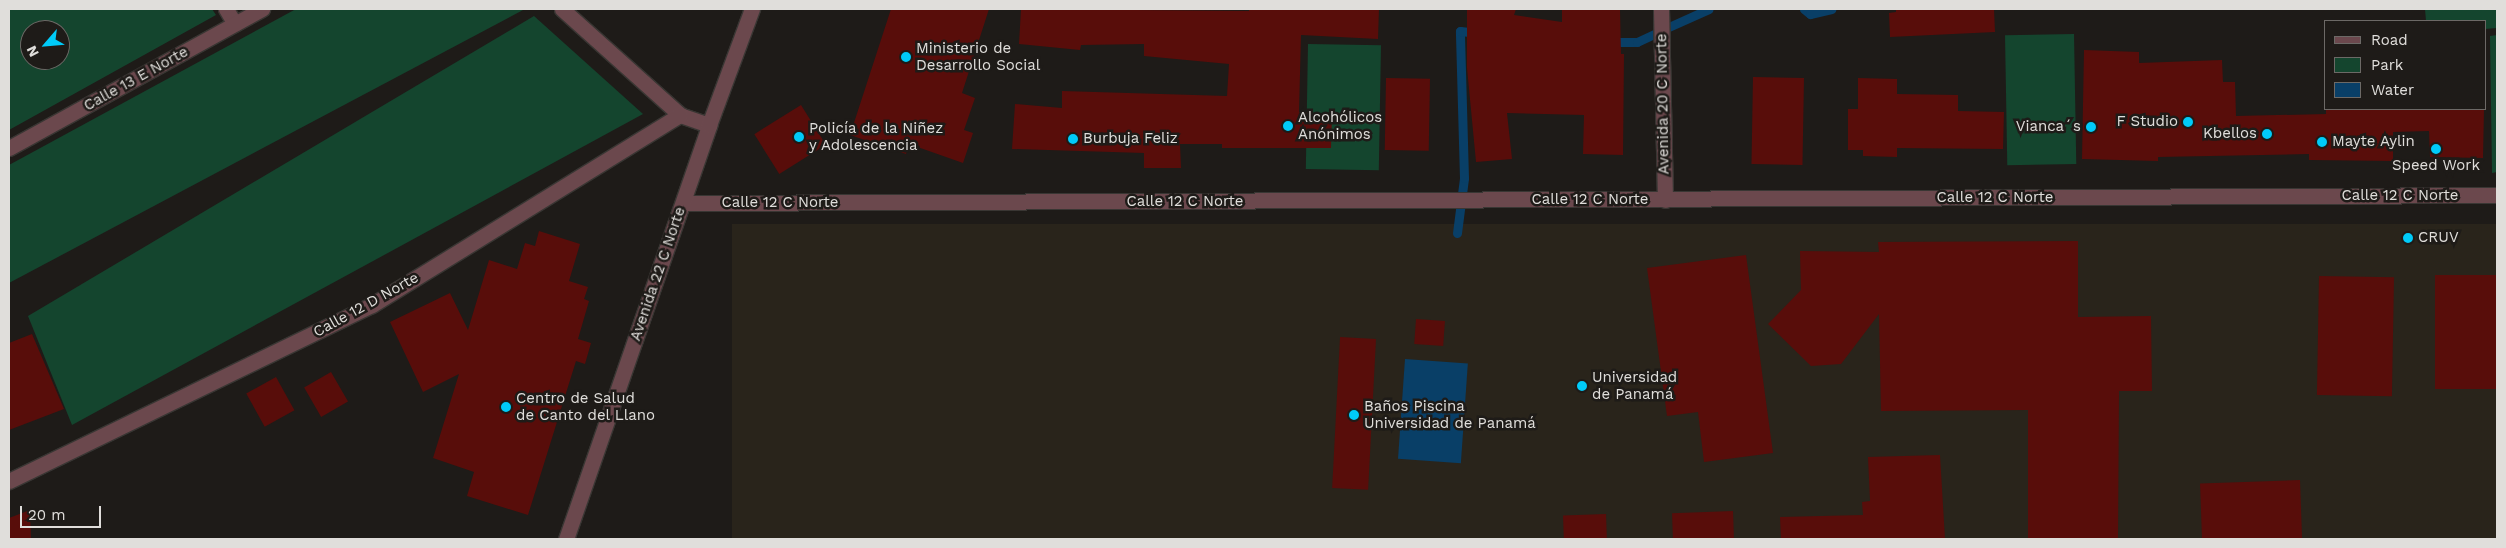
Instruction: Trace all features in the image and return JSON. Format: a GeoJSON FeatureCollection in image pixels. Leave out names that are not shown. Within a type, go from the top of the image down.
{"type":"FeatureCollection","features":[{"type":"Feature","properties":{"kind":"street"},"geometry":{"type":"LineString","coordinates":[[226,9],[235,24]]}},
{"type":"Feature","properties":{"kind":"street","name":"Calle 13 E Norte"},"geometry":{"type":"LineString","coordinates":[[9,148],[262,9]]}},
{"type":"Feature","properties":{"kind":"street"},"geometry":{"type":"LineString","coordinates":[[562,9],[680,115],[709,125]]}},
{"type":"Feature","properties":{"kind":"street","name":"Avenida 22 C Norte"},"geometry":{"type":"LineString","coordinates":[[566,539],[709,125],[752,9]]}},
{"type":"Feature","properties":{"kind":"street","name":"Avenida 20 C Norte"},"geometry":{"type":"LineString","coordinates":[[1661,9],[1665,200]]}},
{"type":"Feature","properties":{"kind":"street","name":"Calle 12 D Norte"},"geometry":{"type":"LineString","coordinates":[[9,482],[372,305],[680,115]]}},
{"type":"Feature","properties":{"kind":"street","name":"Calle 12 C Norte"},"geometry":{"type":"LineString","coordinates":[[683,204],[2497,196]]}},
{"type":"Feature","properties":{"kind":"shaded area","name":"Universidad de Panamá"},"geometry":{"type":"Polygon","coordinates":[[[732,224],[2497,224],[2497,539],[732,539],[732,224]]]}},
{"type":"Feature","properties":{"kind":"green space"},"geometry":{"type":"Polygon","coordinates":[[[9,9],[212,9],[216,15],[9,130],[9,9]]]}},
{"type":"Feature","properties":{"kind":"green space"},"geometry":{"type":"Polygon","coordinates":[[[296,9],[523,10],[9,283],[9,165],[296,9]]]}},
{"type":"Feature","properties":{"kind":"green space"},"geometry":{"type":"Polygon","coordinates":[[[2425,9],[2497,9],[2497,28],[2486,29],[2486,20],[2426,20],[2425,9]]]}},
{"type":"Feature","properties":{"kind":"green space"},"geometry":{"type":"Polygon","coordinates":[[[534,16],[643,114],[72,425],[28,316],[534,16]]]}},
{"type":"Feature","properties":{"kind":"green space"},"geometry":{"type":"Polygon","coordinates":[[[2074,34],[2076,164],[2007,165],[2005,35],[2074,34]]]}},
{"type":"Feature","properties":{"kind":"green space"},"geometry":{"type":"Polygon","coordinates":[[[2497,35],[2497,172],[2492,173],[2490,36],[2497,35]]]}},
{"type":"Feature","properties":{"kind":"green space"},"geometry":{"type":"Polygon","coordinates":[[[1308,44],[1381,45],[1379,170],[1306,169],[1308,44]]]}},
{"type":"Feature","properties":{"kind":"water"},"geometry":{"type":"Polygon","coordinates":[[[1405,359],[1468,363],[1461,463],[1398,459],[1405,359]]]}},
{"type":"Feature","properties":{"kind":"building"},"geometry":{"type":"Polygon","coordinates":[[[891,9],[989,9],[962,93],[975,98],[964,130],[973,133],[963,163],[909,144],[906,154],[850,135],[891,9]]]}},
{"type":"Feature","properties":{"kind":"building"},"geometry":{"type":"Polygon","coordinates":[[[1021,9],[1249,11],[1249,9],[1379,9],[1378,39],[1301,35],[1299,112],[1332,114],[1331,148],[1222,148],[1222,144],[1180,144],[1181,168],[1144,168],[1144,153],[1012,149],[1015,104],[1062,108],[1062,91],[1227,96],[1229,64],[1144,56],[1144,44],[1081,45],[1080,50],[1019,44],[1021,9]]]}},
{"type":"Feature","properties":{"kind":"building"},"geometry":{"type":"Polygon","coordinates":[[[1467,9],[1516,9],[1514,15],[1562,22],[1562,9],[1620,9],[1621,54],[1624,54],[1623,155],[1583,154],[1584,115],[1507,113],[1512,159],[1476,162],[1467,68],[1467,9]]]}},
{"type":"Feature","properties":{"kind":"building"},"geometry":{"type":"Polygon","coordinates":[[[1896,9],[1994,9],[1995,32],[1890,37],[1889,13],[1896,12],[1896,9]]]}},
{"type":"Feature","properties":{"kind":"building"},"geometry":{"type":"Polygon","coordinates":[[[2084,50],[2139,52],[2139,63],[2222,60],[2223,82],[2235,82],[2236,116],[2326,114],[2326,110],[2484,110],[2483,158],[2430,157],[2429,131],[2393,132],[2393,161],[2309,160],[2309,154],[2158,157],[2158,161],[2082,159],[2084,50]]]}},
{"type":"Feature","properties":{"kind":"building"},"geometry":{"type":"Polygon","coordinates":[[[1753,77],[1804,78],[1802,165],[1751,164],[1753,77]]]}},
{"type":"Feature","properties":{"kind":"building"},"geometry":{"type":"Polygon","coordinates":[[[1386,78],[1430,79],[1429,151],[1385,150],[1386,78]]]}},
{"type":"Feature","properties":{"kind":"building"},"geometry":{"type":"Polygon","coordinates":[[[1858,78],[1897,79],[1897,94],[1958,95],[1958,111],[2004,112],[2003,149],[1897,148],[1897,157],[1863,156],[1863,150],[1848,150],[1848,109],[1858,109],[1858,78]]]}},
{"type":"Feature","properties":{"kind":"building"},"geometry":{"type":"Polygon","coordinates":[[[801,105],[826,145],[779,174],[754,134],[801,105]]]}},
{"type":"Feature","properties":{"kind":"building","name":"Centro de Salud de Canto del Llano"},"geometry":{"type":"Polygon","coordinates":[[[539,231],[580,244],[569,281],[588,287],[584,299],[589,301],[578,339],[591,343],[585,364],[576,361],[528,515],[467,496],[474,472],[433,458],[459,374],[423,392],[390,322],[450,293],[468,330],[489,260],[517,269],[525,243],[535,246],[539,231]]]}},
{"type":"Feature","properties":{"kind":"building"},"geometry":{"type":"Polygon","coordinates":[[[2078,241],[2078,317],[2151,316],[2152,391],[2119,391],[2118,539],[2028,539],[2028,410],[1881,411],[1879,314],[1841,364],[1811,366],[1768,324],[1801,290],[1800,251],[1879,252],[1878,242],[2078,241]]]}},
{"type":"Feature","properties":{"kind":"building"},"geometry":{"type":"Polygon","coordinates":[[[1746,255],[1773,453],[1704,462],[1698,412],[1667,416],[1647,268],[1746,255]]]}},
{"type":"Feature","properties":{"kind":"building"},"geometry":{"type":"Polygon","coordinates":[[[2435,275],[2497,275],[2497,389],[2435,389],[2435,275]]]}},
{"type":"Feature","properties":{"kind":"building"},"geometry":{"type":"Polygon","coordinates":[[[2319,276],[2394,277],[2392,396],[2317,395],[2319,276]]]}},
{"type":"Feature","properties":{"kind":"building"},"geometry":{"type":"Polygon","coordinates":[[[1416,319],[1445,321],[1443,346],[1414,344],[1416,319]]]}},
{"type":"Feature","properties":{"kind":"building"},"geometry":{"type":"Polygon","coordinates":[[[32,334],[64,409],[9,430],[9,343],[32,334]]]}},
{"type":"Feature","properties":{"kind":"building","name":"Baños Piscina Universidad de Panamá"},"geometry":{"type":"Polygon","coordinates":[[[1340,337],[1376,339],[1368,490],[1332,488],[1340,337]]]}},
{"type":"Feature","properties":{"kind":"building"},"geometry":{"type":"Polygon","coordinates":[[[331,372],[348,401],[321,417],[304,388],[331,372]]]}},
{"type":"Feature","properties":{"kind":"building"},"geometry":{"type":"Polygon","coordinates":[[[276,377],[294,410],[265,427],[246,393],[276,377]]]}},
{"type":"Feature","properties":{"kind":"building"},"geometry":{"type":"Polygon","coordinates":[[[1940,455],[1945,539],[1781,539],[1780,517],[1863,515],[1862,502],[1870,501],[1868,457],[1940,455]]]}},
{"type":"Feature","properties":{"kind":"building"},"geometry":{"type":"Polygon","coordinates":[[[2300,480],[2302,539],[2202,539],[2200,483],[2300,480]]]}},
{"type":"Feature","properties":{"kind":"building"},"geometry":{"type":"Polygon","coordinates":[[[30,510],[31,539],[9,539],[9,518],[30,510]]]}},
{"type":"Feature","properties":{"kind":"building"},"geometry":{"type":"Polygon","coordinates":[[[1733,511],[1734,539],[1673,539],[1672,513],[1733,511]]]}},
{"type":"Feature","properties":{"kind":"building"},"geometry":{"type":"Polygon","coordinates":[[[1606,514],[1607,539],[1564,539],[1563,516],[1606,514]]]}},
{"type":"Feature","properties":{"kind":"waterway"},"geometry":{"type":"LineString","coordinates":[[1662,30],[1709,9]]}},
{"type":"Feature","properties":{"kind":"waterway"},"geometry":{"type":"LineString","coordinates":[[1804,9],[1810,14],[1831,9]]}},
{"type":"Feature","properties":{"kind":"waterway"},"geometry":{"type":"LineString","coordinates":[[1457,233],[1464,178],[1460,31],[1479,33]]}},
{"type":"Feature","properties":{"kind":"waterway"},"geometry":{"type":"LineString","coordinates":[[1609,42],[1637,42],[1661,31]]}},
{"type":"Feature","properties":{"kind":"place","name":"Ministerio de Desarrollo Social"},"geometry":{"type":"Point","coordinates":[906,57]}},
{"type":"Feature","properties":{"kind":"place","name":"F Studio"},"geometry":{"type":"Point","coordinates":[2188,122]}},
{"type":"Feature","properties":{"kind":"place","name":"Alcohólicos Anónimos"},"geometry":{"type":"Point","coordinates":[1288,126]}},
{"type":"Feature","properties":{"kind":"place","name":"Vianca´s"},"geometry":{"type":"Point","coordinates":[2091,127]}},
{"type":"Feature","properties":{"kind":"place","name":"Kbellos"},"geometry":{"type":"Point","coordinates":[2267,134]}},
{"type":"Feature","properties":{"kind":"place","name":"Policía de la Niñez y Adolescencia"},"geometry":{"type":"Point","coordinates":[799,137]}},
{"type":"Feature","properties":{"kind":"place","name":"Burbuja Feliz"},"geometry":{"type":"Point","coordinates":[1073,139]}},
{"type":"Feature","properties":{"kind":"place","name":"Mayte Aylin"},"geometry":{"type":"Point","coordinates":[2322,142]}},
{"type":"Feature","properties":{"kind":"place","name":"Speed Work"},"geometry":{"type":"Point","coordinates":[2436,149]}},
{"type":"Feature","properties":{"kind":"place","name":"CRUV"},"geometry":{"type":"Point","coordinates":[2408,238]}},
{"type":"Feature","properties":{"kind":"place","name":"Universidad de Panamá"},"geometry":{"type":"Point","coordinates":[1582,386]}},
{"type":"Feature","properties":{"kind":"place","name":"Centro de Salud de Canto del Llano"},"geometry":{"type":"Point","coordinates":[506,407]}},
{"type":"Feature","properties":{"kind":"place","name":"Baños Piscina Universidad de Panamá"},"geometry":{"type":"Point","coordinates":[1354,415]}}]}
